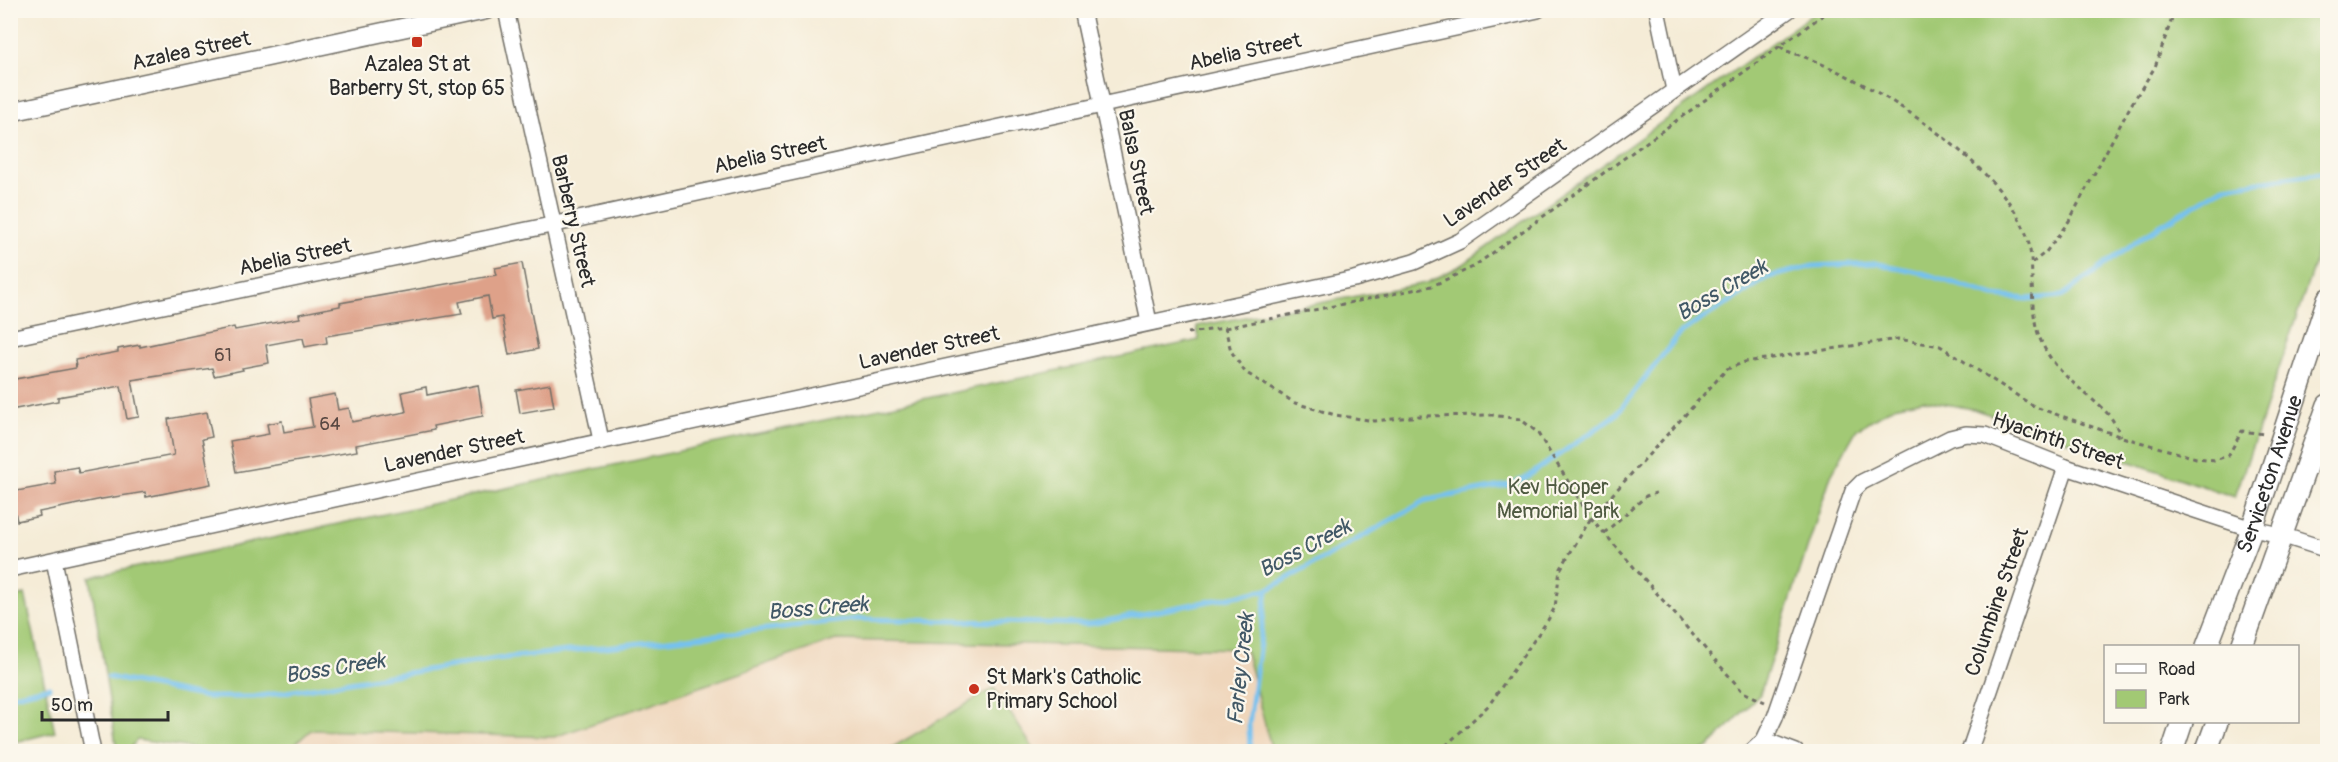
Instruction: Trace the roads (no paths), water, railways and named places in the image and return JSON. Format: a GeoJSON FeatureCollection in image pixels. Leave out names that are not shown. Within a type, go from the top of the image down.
{"type":"FeatureCollection","features":[{"type":"Feature","properties":{"kind":"main road","name":"Serviceton Avenue"},"geometry":{"type":"LineString","coordinates":[[2207,645],[2252,529],[2279,440],[2328,299]]}},
{"type":"Feature","properties":{"kind":"main road","name":"Serviceton Avenue"},"geometry":{"type":"LineString","coordinates":[[2242,645],[2328,405]]}},
{"type":"Feature","properties":{"kind":"main road"},"geometry":{"type":"LineString","coordinates":[[2172,752],[2182,723]]}},
{"type":"Feature","properties":{"kind":"main road"},"geometry":{"type":"LineString","coordinates":[[2206,752],[2217,723]]}},
{"type":"Feature","properties":{"kind":"street","name":"Azalea Street"},"geometry":{"type":"LineString","coordinates":[[10,112],[486,10]]}},
{"type":"Feature","properties":{"kind":"street","name":"Barberry Street"},"geometry":{"type":"LineString","coordinates":[[506,10],[551,225],[601,440]]}},
{"type":"Feature","properties":{"kind":"street","name":"Balsa Street"},"geometry":{"type":"LineString","coordinates":[[1082,10],[1149,322]]}},
{"type":"Feature","properties":{"kind":"street","name":"Abelia Street"},"geometry":{"type":"LineString","coordinates":[[10,338],[551,225],[1538,10]]}},
{"type":"Feature","properties":{"kind":"street"},"geometry":{"type":"LineString","coordinates":[[1657,10],[1674,90]]}},
{"type":"Feature","properties":{"kind":"street","name":"Lavender Street"},"geometry":{"type":"LineString","coordinates":[[10,569],[1354,279],[1414,262],[1460,241],[1789,10]]}},
{"type":"Feature","properties":{"kind":"street","name":"Hyacinth Street"},"geometry":{"type":"LineString","coordinates":[[1751,752],[1764,740],[1778,708],[1847,502],[1862,482],[1950,438],[1966,434],[1985,435],[2066,467],[2252,529],[2281,535],[2328,550]]}},
{"type":"Feature","properties":{"kind":"street","name":"Columbine Street"},"geometry":{"type":"LineString","coordinates":[[1969,752],[2066,467]]}},
{"type":"Feature","properties":{"kind":"street"},"geometry":{"type":"LineString","coordinates":[[54,560],[93,752]]}},
{"type":"Feature","properties":{"kind":"street"},"geometry":{"type":"LineString","coordinates":[[1764,740],[1796,752]]}},
{"type":"Feature","properties":{"kind":"waterway","name":"Boss Creek"},"geometry":{"type":"LineString","coordinates":[[108,677],[206,697],[254,697],[496,659],[857,619],[1090,624],[1267,590],[1427,500],[1508,485],[1524,479],[1616,415],[1680,333],[1769,277],[1813,266],[1874,263],[1919,272],[1994,296],[2027,299],[2062,296],[2145,235],[2224,187],[2328,172]]}},
{"type":"Feature","properties":{"kind":"waterway","name":"Farley Creek"},"geometry":{"type":"LineString","coordinates":[[1250,752],[1249,724],[1267,590]]}},
{"type":"Feature","properties":{"kind":"waterway","name":"Boss Creek"},"geometry":{"type":"LineString","coordinates":[[10,696],[49,687]]}},
{"type":"Feature","properties":{"kind":"place","name":"Azalea St at Barberry St, stop 65"},"geometry":{"type":"Point","coordinates":[417,42]}},
{"type":"Feature","properties":{"kind":"place","name":"St Mark's Catholic Primary School"},"geometry":{"type":"Point","coordinates":[974,689]}},
{"type":"Feature","properties":{"kind":"park label","name":"Kev Hooper Memorial Park"},"geometry":{"type":"Point","coordinates":[1558,499]}}]}
